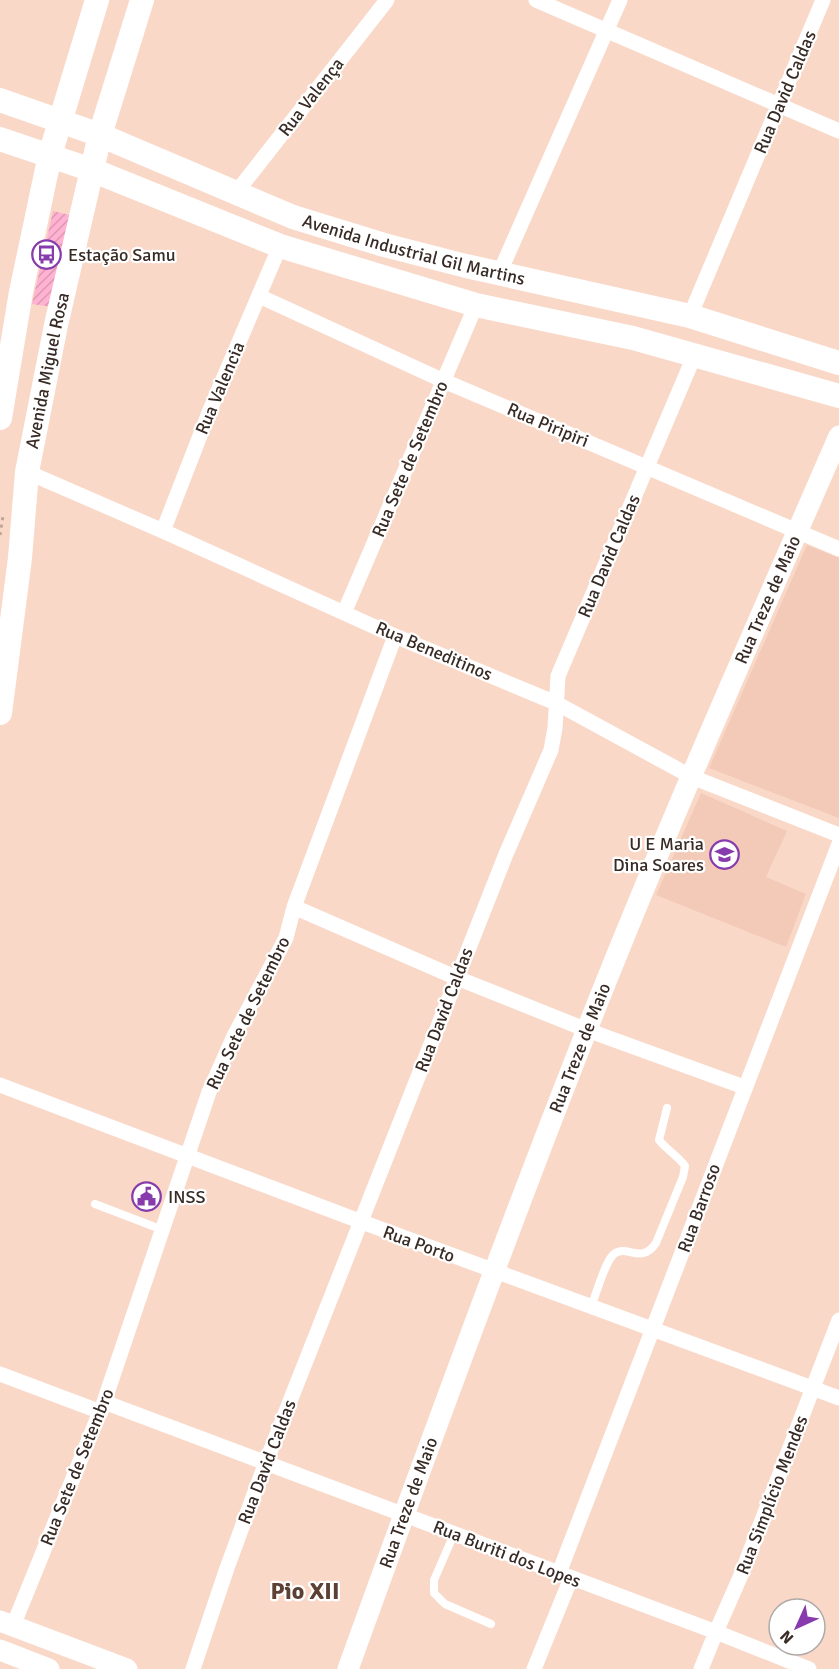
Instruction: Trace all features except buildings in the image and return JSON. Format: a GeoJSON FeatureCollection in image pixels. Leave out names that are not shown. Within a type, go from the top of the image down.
{"type":"FeatureCollection","features":[{"type":"Feature","properties":{"kind":"main road","name":"Avenida Miguel Rosa"},"geometry":{"type":"LineString","coordinates":[[0,418],[21,291],[50,155],[96,0]]}},
{"type":"Feature","properties":{"kind":"main road","name":"Avenida Miguel Rosa"},"geometry":{"type":"LineString","coordinates":[[0,713],[20,558],[27,472],[56,326],[100,135],[142,0]]}},
{"type":"Feature","properties":{"kind":"main road","name":"Avenida Industrial Gil Martins"},"geometry":{"type":"LineString","coordinates":[[0,100],[100,135],[293,217],[384,245],[499,274],[690,316],[839,363]]}},
{"type":"Feature","properties":{"kind":"main road","name":"Avenida Industrial Gil Martins"},"geometry":{"type":"LineString","coordinates":[[0,139],[92,170],[280,246],[476,305],[633,338],[839,396]]}},
{"type":"Feature","properties":{"kind":"main road"},"geometry":{"type":"LineString","coordinates":[[633,338],[639,306]]}},
{"type":"Feature","properties":{"kind":"street","name":"Rua Valença"},"geometry":{"type":"LineString","coordinates":[[235,194],[387,0]]}},
{"type":"Feature","properties":{"kind":"street"},"geometry":{"type":"LineString","coordinates":[[536,0],[839,131]]}},
{"type":"Feature","properties":{"kind":"street"},"geometry":{"type":"LineString","coordinates":[[499,274],[620,0]]}},
{"type":"Feature","properties":{"kind":"street","name":"Rua David Caldas"},"geometry":{"type":"LineString","coordinates":[[690,316],[823,0]]}},
{"type":"Feature","properties":{"kind":"street","name":"Rua Valencia"},"geometry":{"type":"LineString","coordinates":[[163,531],[280,246]]}},
{"type":"Feature","properties":{"kind":"street","name":"Rua Piripiri"},"geometry":{"type":"LineString","coordinates":[[259,296],[444,381],[839,549]]}},
{"type":"Feature","properties":{"kind":"street","name":"Rua Sete de Setembro"},"geometry":{"type":"LineString","coordinates":[[344,613],[476,305]]}},
{"type":"Feature","properties":{"kind":"street","name":"Rua David Caldas"},"geometry":{"type":"LineString","coordinates":[[193,1669],[266,1462],[506,854],[551,750],[555,728],[558,676],[696,354]]}},
{"type":"Feature","properties":{"kind":"street","name":"Rua Treze de Maio"},"geometry":{"type":"LineString","coordinates":[[348,1669],[494,1271],[587,1030],[692,777],[839,436]]}},
{"type":"Feature","properties":{"kind":"street","name":"Rua Beneditinos"},"geometry":{"type":"LineString","coordinates":[[27,472],[395,636],[556,703],[692,777],[839,835]]}},
{"type":"Feature","properties":{"kind":"street","name":"Rua Sete de Setembro"},"geometry":{"type":"LineString","coordinates":[[7,1623],[102,1407],[209,1092],[234,1036],[286,938],[294,907],[395,636]]}},
{"type":"Feature","properties":{"kind":"street","name":"Rua Barroso"},"geometry":{"type":"LineString","coordinates":[[534,1669],[565,1576],[654,1330],[744,1087],[839,843]]}},
{"type":"Feature","properties":{"kind":"street"},"geometry":{"type":"LineString","coordinates":[[294,907],[457,978],[587,1030],[744,1087]]}},
{"type":"Feature","properties":{"kind":"street","name":"Rua Porto"},"geometry":{"type":"LineString","coordinates":[[0,1085],[362,1222],[839,1398]]}},
{"type":"Feature","properties":{"kind":"street","name":"Rua Simplício Mendes"},"geometry":{"type":"LineString","coordinates":[[701,1669],[741,1575],[839,1320]]}},
{"type":"Feature","properties":{"kind":"street","name":"Rua Buriti dos Lopes"},"geometry":{"type":"LineString","coordinates":[[0,1374],[266,1462],[809,1669]]}},
{"type":"Feature","properties":{"kind":"street"},"geometry":{"type":"LineString","coordinates":[[7,1623],[127,1669]]}},
{"type":"Feature","properties":{"kind":"street"},"geometry":{"type":"LineString","coordinates":[[0,1650],[49,1669]]}},
{"type":"Feature","properties":{"kind":"lane"},"geometry":{"type":"LineString","coordinates":[[591,1307],[609,1260],[614,1254],[622,1252],[640,1254],[651,1251],[683,1178],[685,1166],[678,1156],[659,1140],[668,1108]]}},
{"type":"Feature","properties":{"kind":"lane"},"geometry":{"type":"LineString","coordinates":[[95,1204],[163,1230]]}},
{"type":"Feature","properties":{"kind":"lane"},"geometry":{"type":"LineString","coordinates":[[454,1534],[434,1580],[434,1593],[445,1604],[491,1624]]}},
{"type":"Feature","properties":{"kind":"shaded area"},"geometry":{"type":"Polygon","coordinates":[[[807,545],[839,558],[839,818],[709,768],[807,545]]]}},
{"type":"Feature","properties":{"kind":"shaded area","name":"U E Maria Dina Soares"},"geometry":{"type":"Polygon","coordinates":[[[701,793],[787,831],[766,877],[806,894],[786,947],[656,895],[701,793]]]}},
{"type":"Feature","properties":{"kind":"place","name":"Estação Samu"},"geometry":{"type":"Point","coordinates":[47,255]}},
{"type":"Feature","properties":{"kind":"place","name":"U E Maria Dina Soares"},"geometry":{"type":"Point","coordinates":[725,854]}},
{"type":"Feature","properties":{"kind":"place","name":"INSS"},"geometry":{"type":"Point","coordinates":[147,1197]}},
{"type":"Feature","properties":{"kind":"district","name":"Pio XII"},"geometry":{"type":"Point","coordinates":[305,1591]}}]}
